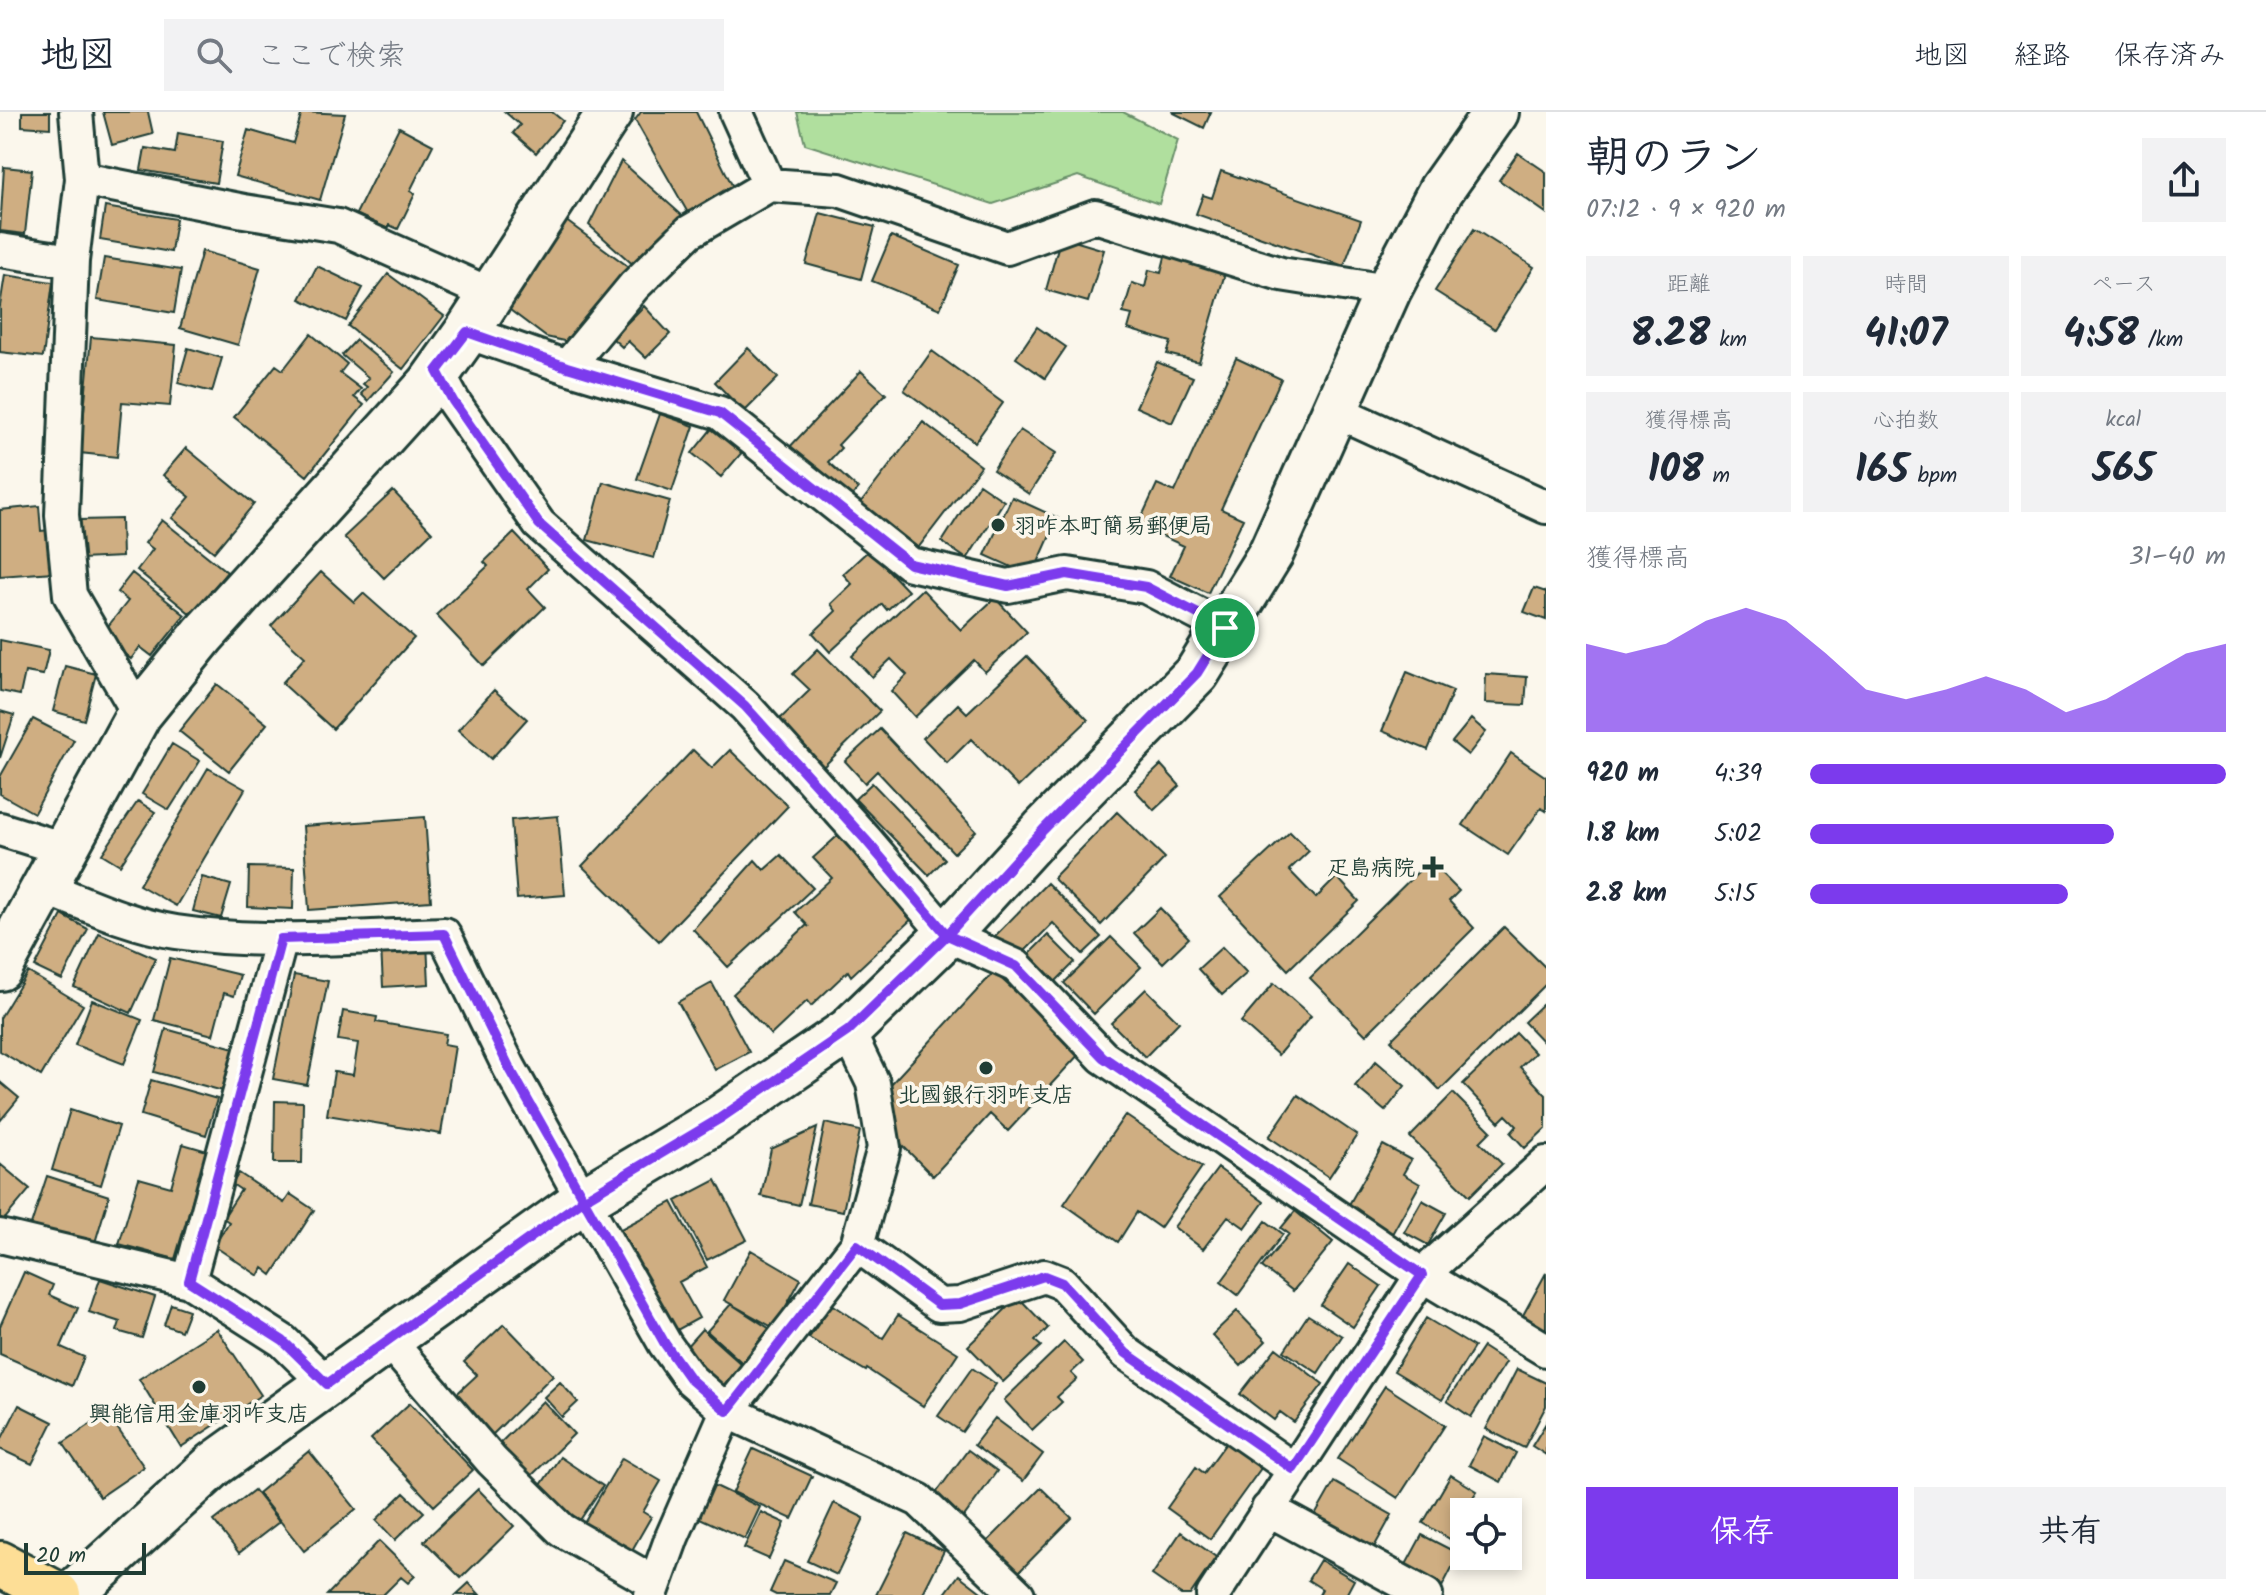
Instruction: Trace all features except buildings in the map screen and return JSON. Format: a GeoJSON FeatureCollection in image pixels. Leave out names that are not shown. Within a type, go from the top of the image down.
{"type":"FeatureCollection","features":[{"type":"Feature","properties":{"kind":"highway"},"geometry":{"type":"LineString","coordinates":[[0,1564],[58,1595]]}},
{"type":"Feature","properties":{"kind":"street"},"geometry":{"type":"LineString","coordinates":[[76,112],[82,179],[72,261],[62,515],[70,595],[139,714]]}},
{"type":"Feature","properties":{"kind":"street"},"geometry":{"type":"LineString","coordinates":[[0,968],[139,714],[203,635],[430,384],[610,112]]}},
{"type":"Feature","properties":{"kind":"street"},"geometry":{"type":"LineString","coordinates":[[736,112],[769,185]]}},
{"type":"Feature","properties":{"kind":"street"},"geometry":{"type":"LineString","coordinates":[[71,1595],[215,1464],[583,1200],[719,1119],[848,1031],[947,935],[1043,830],[1197,673],[1271,553],[1388,291],[1441,190],[1496,112]]}},
{"type":"Feature","properties":{"kind":"street"},"geometry":{"type":"LineString","coordinates":[[82,179],[338,226],[490,294]]}},
{"type":"Feature","properties":{"kind":"street"},"geometry":{"type":"LineString","coordinates":[[567,367],[634,286],[689,232],[769,185],[839,190],[1007,248],[1095,216],[1281,274],[1388,291]]}},
{"type":"Feature","properties":{"kind":"street"},"geometry":{"type":"LineString","coordinates":[[0,250],[72,261]]}},
{"type":"Feature","properties":{"kind":"street"},"geometry":{"type":"LineString","coordinates":[[467,332],[567,367],[720,413],[910,564],[1008,586],[1067,574],[1146,587],[1225,628]]}},
{"type":"Feature","properties":{"kind":"street"},"geometry":{"type":"LineString","coordinates":[[437,371],[453,401],[539,524],[745,706],[947,935],[1016,966],[1103,1057],[1422,1275],[1546,1350]]}},
{"type":"Feature","properties":{"kind":"street"},"geometry":{"type":"LineString","coordinates":[[1334,410],[1546,507]]}},
{"type":"Feature","properties":{"kind":"street"},"geometry":{"type":"LineString","coordinates":[[0,829],[64,849]]}},
{"type":"Feature","properties":{"kind":"street"},"geometry":{"type":"LineString","coordinates":[[43,887],[135,923],[177,932],[281,939],[444,934],[509,1067],[665,1344],[690,1379],[727,1411],[919,1500],[1018,1595]]}},
{"type":"Feature","properties":{"kind":"street"},"geometry":{"type":"LineString","coordinates":[[189,1281],[281,939]]}},
{"type":"Feature","properties":{"kind":"street"},"geometry":{"type":"LineString","coordinates":[[388,1340],[492,1461],[562,1530],[653,1589],[727,1411],[857,1245],[884,1148],[873,1083],[848,1031]]}},
{"type":"Feature","properties":{"kind":"street"},"geometry":{"type":"LineString","coordinates":[[1213,1595],[1422,1275],[1546,1163]]}},
{"type":"Feature","properties":{"kind":"street"},"geometry":{"type":"LineString","coordinates":[[0,1236],[189,1281],[283,1341],[327,1384]]}},
{"type":"Feature","properties":{"kind":"street"},"geometry":{"type":"LineString","coordinates":[[857,1245],[939,1305],[960,1304],[1044,1276],[1062,1283],[1126,1353],[1293,1469]]}},
{"type":"Feature","properties":{"kind":"street"},"geometry":{"type":"LineString","coordinates":[[1268,1509],[1426,1595]]}},
{"type":"Feature","properties":{"kind":"green space"},"geometry":{"type":"Polygon","coordinates":[[[797,112],[1123,112],[1178,140],[1159,204],[1078,176],[993,204],[805,144],[797,112]]]}},
{"type":"Feature","properties":{"kind":"place","name":"羽咋本町簡易郵便局"},"geometry":{"type":"Point","coordinates":[998,525]}},
{"type":"Feature","properties":{"kind":"place","name":"疋島病院"},"geometry":{"type":"Point","coordinates":[1433,867]}},
{"type":"Feature","properties":{"kind":"place","name":"北國銀行羽咋支店"},"geometry":{"type":"Point","coordinates":[986,1068]}},
{"type":"Feature","properties":{"kind":"place","name":"興能信用金庫羽咋支店"},"geometry":{"type":"Point","coordinates":[199,1387]}},
{"type":"Feature","properties":{"kind":"route"},"geometry":{"type":"LineString","coordinates":[[1225,628],[1146,587],[1067,574],[1008,586],[910,564],[720,413],[567,367],[467,332],[437,371],[453,401],[539,524],[745,706],[947,935],[848,1031],[719,1119],[583,1200],[327,1384],[283,1341],[189,1281],[281,939],[444,934],[509,1067],[583,1200],[665,1344],[690,1379],[727,1411],[857,1245],[939,1305],[960,1304],[1044,1276],[1062,1283],[1126,1353],[1293,1469],[1422,1275],[1103,1057],[1016,966],[947,935],[1043,830],[1197,673],[1225,628]]}}]}
